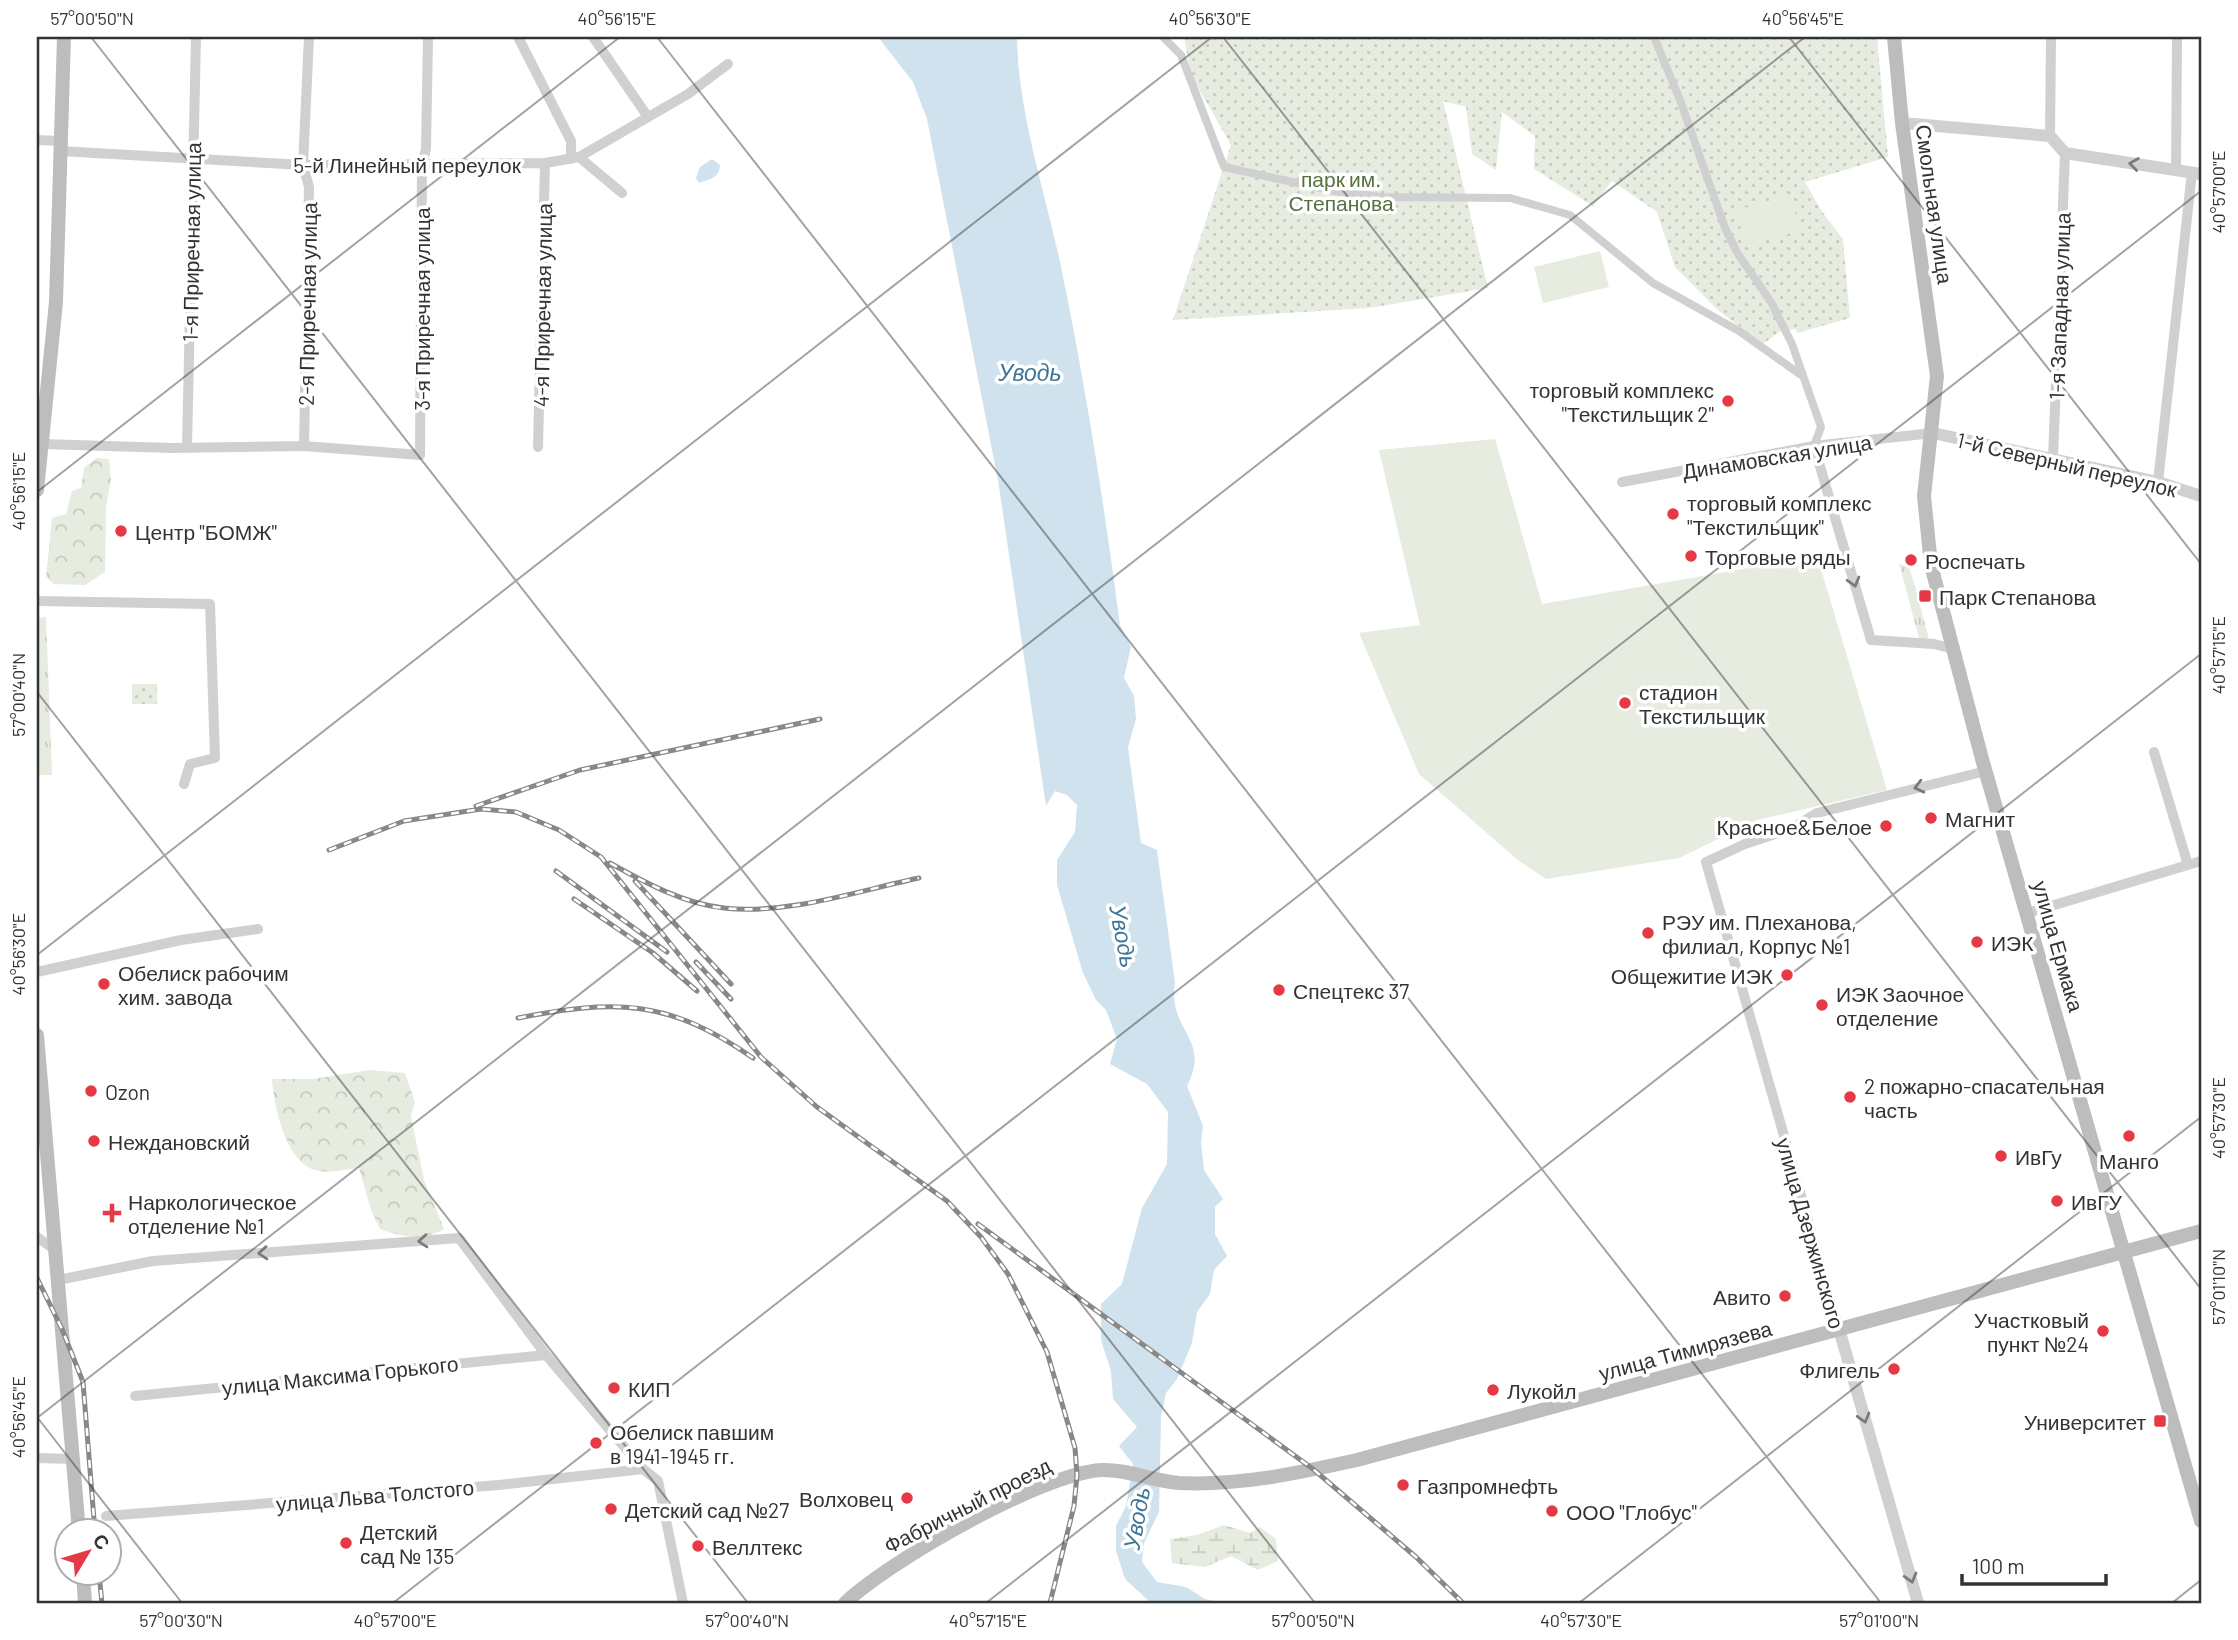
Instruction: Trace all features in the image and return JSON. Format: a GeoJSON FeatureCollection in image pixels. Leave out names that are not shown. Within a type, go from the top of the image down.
{"type":"FeatureCollection","features":[{"type":"Feature","properties":{"kind":"main road"},"geometry":{"type":"LineString","coordinates":[[37,490],[56,302],[64,37]]}},
{"type":"Feature","properties":{"kind":"main road","name":"Смольная улица"},"geometry":{"type":"LineString","coordinates":[[1894,37],[1902,123],[1937,376]]}},
{"type":"Feature","properties":{"kind":"main road","name":"улица Ермака"},"geometry":{"type":"LineString","coordinates":[[1937,376],[1933,433],[1925,477],[1924,519],[1931,565],[1986,771],[2201,1521]]}},
{"type":"Feature","properties":{"kind":"main road"},"geometry":{"type":"LineString","coordinates":[[37,1035],[78,1518]]}},
{"type":"Feature","properties":{"kind":"main road","name":"улица Тимирязева"},"geometry":{"type":"LineString","coordinates":[[1119,1472],[1176,1483],[1231,1484],[1357,1460],[2201,1231]]}},
{"type":"Feature","properties":{"kind":"main road","name":"Фабричный проезд"},"geometry":{"type":"LineString","coordinates":[[845,1603],[897,1561],[1025,1495],[1077,1475],[1101,1470],[1119,1472]]}},
{"type":"Feature","properties":{"kind":"street","name":"1-я Приречная улица"},"geometry":{"type":"LineString","coordinates":[[187,447],[196,37]]}},
{"type":"Feature","properties":{"kind":"street","name":"2-я Приречная улица"},"geometry":{"type":"LineString","coordinates":[[304,446],[309,187],[303,166],[309,37]]}},
{"type":"Feature","properties":{"kind":"street","name":"3-я Приречная улица"},"geometry":{"type":"LineString","coordinates":[[304,446],[419,455],[422,164],[426,149],[428,37]]}},
{"type":"Feature","properties":{"kind":"street"},"geometry":{"type":"LineString","coordinates":[[518,37],[571,141],[575,158],[622,193]]}},
{"type":"Feature","properties":{"kind":"street"},"geometry":{"type":"LineString","coordinates":[[593,37],[648,117]]}},
{"type":"Feature","properties":{"kind":"street"},"geometry":{"type":"LineString","coordinates":[[1163,37],[1181,55],[1224,167],[1369,196],[1510,198],[1570,215],[1653,283],[1739,331],[1801,375]]}},
{"type":"Feature","properties":{"kind":"street"},"geometry":{"type":"LineString","coordinates":[[1654,37],[1685,113],[1725,228],[1738,254],[1784,324],[1821,427],[1814,446],[1871,640],[1934,644],[1953,649]]}},
{"type":"Feature","properties":{"kind":"street"},"geometry":{"type":"LineString","coordinates":[[2051,37],[2050,136],[2065,153],[2197,173],[2158,482]]}},
{"type":"Feature","properties":{"kind":"street"},"geometry":{"type":"LineString","coordinates":[[2176,170],[2177,37]]}},
{"type":"Feature","properties":{"kind":"street","name":"5-й Линейный переулок"},"geometry":{"type":"LineString","coordinates":[[37,140],[60,146],[303,166],[545,163],[575,158],[648,117],[728,64]]}},
{"type":"Feature","properties":{"kind":"street"},"geometry":{"type":"LineString","coordinates":[[1902,123],[2050,136]]}},
{"type":"Feature","properties":{"kind":"street","name":"1-я Западная улица"},"geometry":{"type":"LineString","coordinates":[[2053,458],[2065,153]]}},
{"type":"Feature","properties":{"kind":"street","name":"4-я Приречная улица"},"geometry":{"type":"LineString","coordinates":[[538,447],[545,163]]}},
{"type":"Feature","properties":{"kind":"street","name":"1-й Северный переулок"},"geometry":{"type":"LineString","coordinates":[[1933,433],[2158,482],[2201,496]]}},
{"type":"Feature","properties":{"kind":"street","name":"Динамовская улица"},"geometry":{"type":"LineString","coordinates":[[1622,482],[1814,446],[1933,433]]}},
{"type":"Feature","properties":{"kind":"street"},"geometry":{"type":"LineString","coordinates":[[42,444],[304,446]]}},
{"type":"Feature","properties":{"kind":"street"},"geometry":{"type":"LineString","coordinates":[[37,601],[210,604],[215,758],[190,764],[184,784]]}},
{"type":"Feature","properties":{"kind":"street"},"geometry":{"type":"LineString","coordinates":[[2154,751],[2188,865]]}},
{"type":"Feature","properties":{"kind":"street","name":"улица Дзержинского"},"geometry":{"type":"LineString","coordinates":[[1918,1603],[1706,862],[1745,844],[1791,829],[1817,813],[1986,771]]}},
{"type":"Feature","properties":{"kind":"street"},"geometry":{"type":"LineString","coordinates":[[2028,913],[2201,861]]}},
{"type":"Feature","properties":{"kind":"street"},"geometry":{"type":"LineString","coordinates":[[37,972],[181,940],[258,929]]}},
{"type":"Feature","properties":{"kind":"street"},"geometry":{"type":"LineString","coordinates":[[37,1237],[55,1250]]}},
{"type":"Feature","properties":{"kind":"street"},"geometry":{"type":"LineString","coordinates":[[58,1280],[153,1261],[459,1238],[546,1355],[643,1469],[658,1481],[683,1603]]}},
{"type":"Feature","properties":{"kind":"street","name":"улица Максима Горького"},"geometry":{"type":"LineString","coordinates":[[135,1396],[546,1355]]}},
{"type":"Feature","properties":{"kind":"street"},"geometry":{"type":"LineString","coordinates":[[37,1458],[73,1459]]}},
{"type":"Feature","properties":{"kind":"street","name":"улица Льва Толстого"},"geometry":{"type":"LineString","coordinates":[[106,1516],[486,1486],[643,1469]]}},
{"type":"Feature","properties":{"kind":"green space","name":"парк им. Степанова"},"geometry":{"type":"Polygon","coordinates":[[[1184,37],[1877,37],[1888,157],[1805,182],[1823,213],[1843,239],[1850,318],[1797,333],[1796,329],[1781,331],[1763,344],[1720,312],[1675,267],[1657,212],[1612,181],[1593,206],[1534,169],[1535,136],[1502,112],[1496,170],[1472,154],[1466,107],[1443,101],[1488,288],[1369,308],[1173,320],[1231,145],[1191,75],[1184,37]]]}},
{"type":"Feature","properties":{"kind":"green space"},"geometry":{"type":"Polygon","coordinates":[[[1791,196],[1800,231],[1745,245],[1736,210],[1791,196]]]}},
{"type":"Feature","properties":{"kind":"green space"},"geometry":{"type":"Polygon","coordinates":[[[1600,251],[1609,287],[1543,303],[1534,267],[1600,251]]]}},
{"type":"Feature","properties":{"kind":"green space","name":"стадион Текстильщик"},"geometry":{"type":"Polygon","coordinates":[[[1495,439],[1542,604],[1817,556],[1887,790],[1757,820],[1679,858],[1546,879],[1519,861],[1419,774],[1359,633],[1420,625],[1379,450],[1495,439]]]}},
{"type":"Feature","properties":{"kind":"green space"},"geometry":{"type":"Polygon","coordinates":[[[96,458],[109,459],[111,479],[106,508],[105,572],[85,585],[54,584],[46,577],[52,518],[66,514],[72,491],[81,488],[84,468],[96,458]]]}},
{"type":"Feature","properties":{"kind":"green space"},"geometry":{"type":"Polygon","coordinates":[[[1899,563],[1910,569],[1929,639],[1920,642],[1899,563]]]}},
{"type":"Feature","properties":{"kind":"green space"},"geometry":{"type":"Polygon","coordinates":[[[46,617],[52,775],[37,775],[37,618],[46,617]]]}},
{"type":"Feature","properties":{"kind":"green space"},"geometry":{"type":"Polygon","coordinates":[[[132,684],[157,684],[157,704],[132,704],[132,684]]]}},
{"type":"Feature","properties":{"kind":"green space"},"geometry":{"type":"Polygon","coordinates":[[[369,1070],[405,1073],[415,1102],[411,1116],[424,1180],[444,1229],[437,1233],[412,1236],[380,1229],[371,1210],[359,1168],[320,1171],[309,1167],[299,1159],[284,1134],[272,1079],[313,1079],[369,1070]]]}},
{"type":"Feature","properties":{"kind":"green space"},"geometry":{"type":"Polygon","coordinates":[[[1224,1525],[1250,1533],[1260,1527],[1276,1539],[1278,1561],[1258,1570],[1231,1556],[1205,1567],[1172,1563],[1170,1539],[1197,1535],[1224,1525]]]}},
{"type":"Feature","properties":{"kind":"water","name":"Уводь"},"geometry":{"type":"Polygon","coordinates":[[[878,37],[1017,37],[1018,65],[1027,122],[1060,262],[1086,397],[1120,625],[1131,647],[1124,678],[1134,696],[1136,719],[1128,747],[1141,843],[1157,850],[1175,983],[1174,999],[1195,1056],[1187,1086],[1203,1126],[1201,1143],[1204,1170],[1223,1199],[1215,1207],[1215,1234],[1227,1256],[1214,1270],[1210,1294],[1197,1312],[1192,1343],[1177,1379],[1166,1393],[1161,1417],[1159,1512],[1144,1543],[1142,1562],[1157,1582],[1186,1587],[1205,1599],[1223,1603],[1151,1603],[1125,1579],[1116,1551],[1116,1526],[1126,1506],[1133,1464],[1119,1446],[1137,1427],[1113,1399],[1111,1371],[1101,1340],[1101,1304],[1122,1284],[1142,1208],[1167,1164],[1168,1112],[1147,1084],[1110,1064],[1117,1039],[1106,1010],[1096,1000],[1083,973],[1057,885],[1057,860],[1075,832],[1077,805],[1067,795],[1055,791],[1046,806],[998,480],[927,119],[913,82],[878,37]]]}},
{"type":"Feature","properties":{"kind":"water"},"geometry":{"type":"Polygon","coordinates":[[[712,159],[720,165],[718,173],[699,183],[696,178],[700,167],[712,159]]]}},
{"type":"Feature","properties":{"kind":"railway"},"geometry":{"type":"LineString","coordinates":[[476,806],[580,770],[820,719]]}},
{"type":"Feature","properties":{"kind":"railway"},"geometry":{"type":"LineString","coordinates":[[329,850],[404,821],[481,809],[516,812],[559,830],[601,857],[761,1057],[817,1107],[947,1201],[981,1237],[1008,1274],[1047,1352],[1075,1448],[1077,1475],[1074,1506],[1050,1603]]}},
{"type":"Feature","properties":{"kind":"railway"},"geometry":{"type":"LineString","coordinates":[[610,863],[679,897],[724,908],[797,905],[919,878]]}},
{"type":"Feature","properties":{"kind":"railway"},"geometry":{"type":"LineString","coordinates":[[556,871],[667,952]]}},
{"type":"Feature","properties":{"kind":"railway"},"geometry":{"type":"LineString","coordinates":[[635,881],[731,984]]}},
{"type":"Feature","properties":{"kind":"railway"},"geometry":{"type":"LineString","coordinates":[[574,899],[653,953],[697,991]]}},
{"type":"Feature","properties":{"kind":"railway"},"geometry":{"type":"LineString","coordinates":[[696,962],[731,999]]}},
{"type":"Feature","properties":{"kind":"railway"},"geometry":{"type":"LineString","coordinates":[[518,1018],[584,1008],[640,1009],[667,1014],[694,1024],[753,1058]]}},
{"type":"Feature","properties":{"kind":"railway"},"geometry":{"type":"LineString","coordinates":[[978,1224],[1313,1469],[1416,1557],[1463,1603]]}},
{"type":"Feature","properties":{"kind":"railway"},"geometry":{"type":"LineString","coordinates":[[37,1278],[62,1329],[83,1382],[94,1518]]}},
{"type":"Feature","properties":{"kind":"railway"},"geometry":{"type":"LineString","coordinates":[[100,1588],[102,1603]]}},
{"type":"Feature","properties":{"kind":"place","name":"торговый комплекс \"Текстильщик 2\""},"geometry":{"type":"Point","coordinates":[1728,401]}},
{"type":"Feature","properties":{"kind":"place","name":"торговый комплекс \"Текстильщик\""},"geometry":{"type":"Point","coordinates":[1673,514]}},
{"type":"Feature","properties":{"kind":"place","name":"Центр \"БОМЖ\""},"geometry":{"type":"Point","coordinates":[121,531]}},
{"type":"Feature","properties":{"kind":"place","name":"Торговые ряды"},"geometry":{"type":"Point","coordinates":[1691,556]}},
{"type":"Feature","properties":{"kind":"place","name":"Роспечать"},"geometry":{"type":"Point","coordinates":[1911,560]}},
{"type":"Feature","properties":{"kind":"place","name":"Парк Степанова"},"geometry":{"type":"Point","coordinates":[1925,596]}},
{"type":"Feature","properties":{"kind":"place","name":"стадион Текстильщик"},"geometry":{"type":"Point","coordinates":[1625,703]}},
{"type":"Feature","properties":{"kind":"place","name":"Магнит"},"geometry":{"type":"Point","coordinates":[1931,818]}},
{"type":"Feature","properties":{"kind":"place","name":"Красное&Белое"},"geometry":{"type":"Point","coordinates":[1886,826]}},
{"type":"Feature","properties":{"kind":"place","name":"РЭУ им. Плеханова, филиал, Корпус №1"},"geometry":{"type":"Point","coordinates":[1648,933]}},
{"type":"Feature","properties":{"kind":"place","name":"ИЭК"},"geometry":{"type":"Point","coordinates":[1977,942]}},
{"type":"Feature","properties":{"kind":"place","name":"Общежитие ИЭК"},"geometry":{"type":"Point","coordinates":[1787,975]}},
{"type":"Feature","properties":{"kind":"place","name":"Обелиск рабочим хим. завода"},"geometry":{"type":"Point","coordinates":[104,984]}},
{"type":"Feature","properties":{"kind":"place","name":"Спецтекс 37"},"geometry":{"type":"Point","coordinates":[1279,990]}},
{"type":"Feature","properties":{"kind":"place","name":"ИЭК Заочное отделение"},"geometry":{"type":"Point","coordinates":[1822,1005]}},
{"type":"Feature","properties":{"kind":"place","name":"Ozon"},"geometry":{"type":"Point","coordinates":[91,1091]}},
{"type":"Feature","properties":{"kind":"place","name":"2 пожарно-спасательная часть"},"geometry":{"type":"Point","coordinates":[1850,1097]}},
{"type":"Feature","properties":{"kind":"place","name":"Манго"},"geometry":{"type":"Point","coordinates":[2129,1136]}},
{"type":"Feature","properties":{"kind":"place","name":"Неждановский"},"geometry":{"type":"Point","coordinates":[94,1141]}},
{"type":"Feature","properties":{"kind":"place","name":"ИвГу"},"geometry":{"type":"Point","coordinates":[2001,1156]}},
{"type":"Feature","properties":{"kind":"place","name":"ИвГУ"},"geometry":{"type":"Point","coordinates":[2057,1201]}},
{"type":"Feature","properties":{"kind":"place","name":"Наркологическое отделение №1"},"geometry":{"type":"Point","coordinates":[112,1213]}},
{"type":"Feature","properties":{"kind":"place","name":"Авито"},"geometry":{"type":"Point","coordinates":[1785,1296]}},
{"type":"Feature","properties":{"kind":"place","name":"Участковый пункт №24"},"geometry":{"type":"Point","coordinates":[2103,1331]}},
{"type":"Feature","properties":{"kind":"place","name":"Флигель"},"geometry":{"type":"Point","coordinates":[1894,1369]}},
{"type":"Feature","properties":{"kind":"place","name":"КИП"},"geometry":{"type":"Point","coordinates":[614,1388]}},
{"type":"Feature","properties":{"kind":"place","name":"Лукойл"},"geometry":{"type":"Point","coordinates":[1493,1390]}},
{"type":"Feature","properties":{"kind":"place","name":"Университет"},"geometry":{"type":"Point","coordinates":[2160,1421]}},
{"type":"Feature","properties":{"kind":"place","name":"Обелиск павшим в 1941-1945 гг."},"geometry":{"type":"Point","coordinates":[596,1443]}},
{"type":"Feature","properties":{"kind":"place","name":"Газпромнефть"},"geometry":{"type":"Point","coordinates":[1403,1485]}},
{"type":"Feature","properties":{"kind":"place","name":"Волховец"},"geometry":{"type":"Point","coordinates":[907,1498]}},
{"type":"Feature","properties":{"kind":"place","name":"Детский сад №27"},"geometry":{"type":"Point","coordinates":[611,1509]}},
{"type":"Feature","properties":{"kind":"place","name":"ООО \"Глобус\""},"geometry":{"type":"Point","coordinates":[1552,1511]}},
{"type":"Feature","properties":{"kind":"place","name":"Детский сад № 135"},"geometry":{"type":"Point","coordinates":[346,1543]}},
{"type":"Feature","properties":{"kind":"place","name":"Веллтекс"},"geometry":{"type":"Point","coordinates":[698,1546]}}]}
